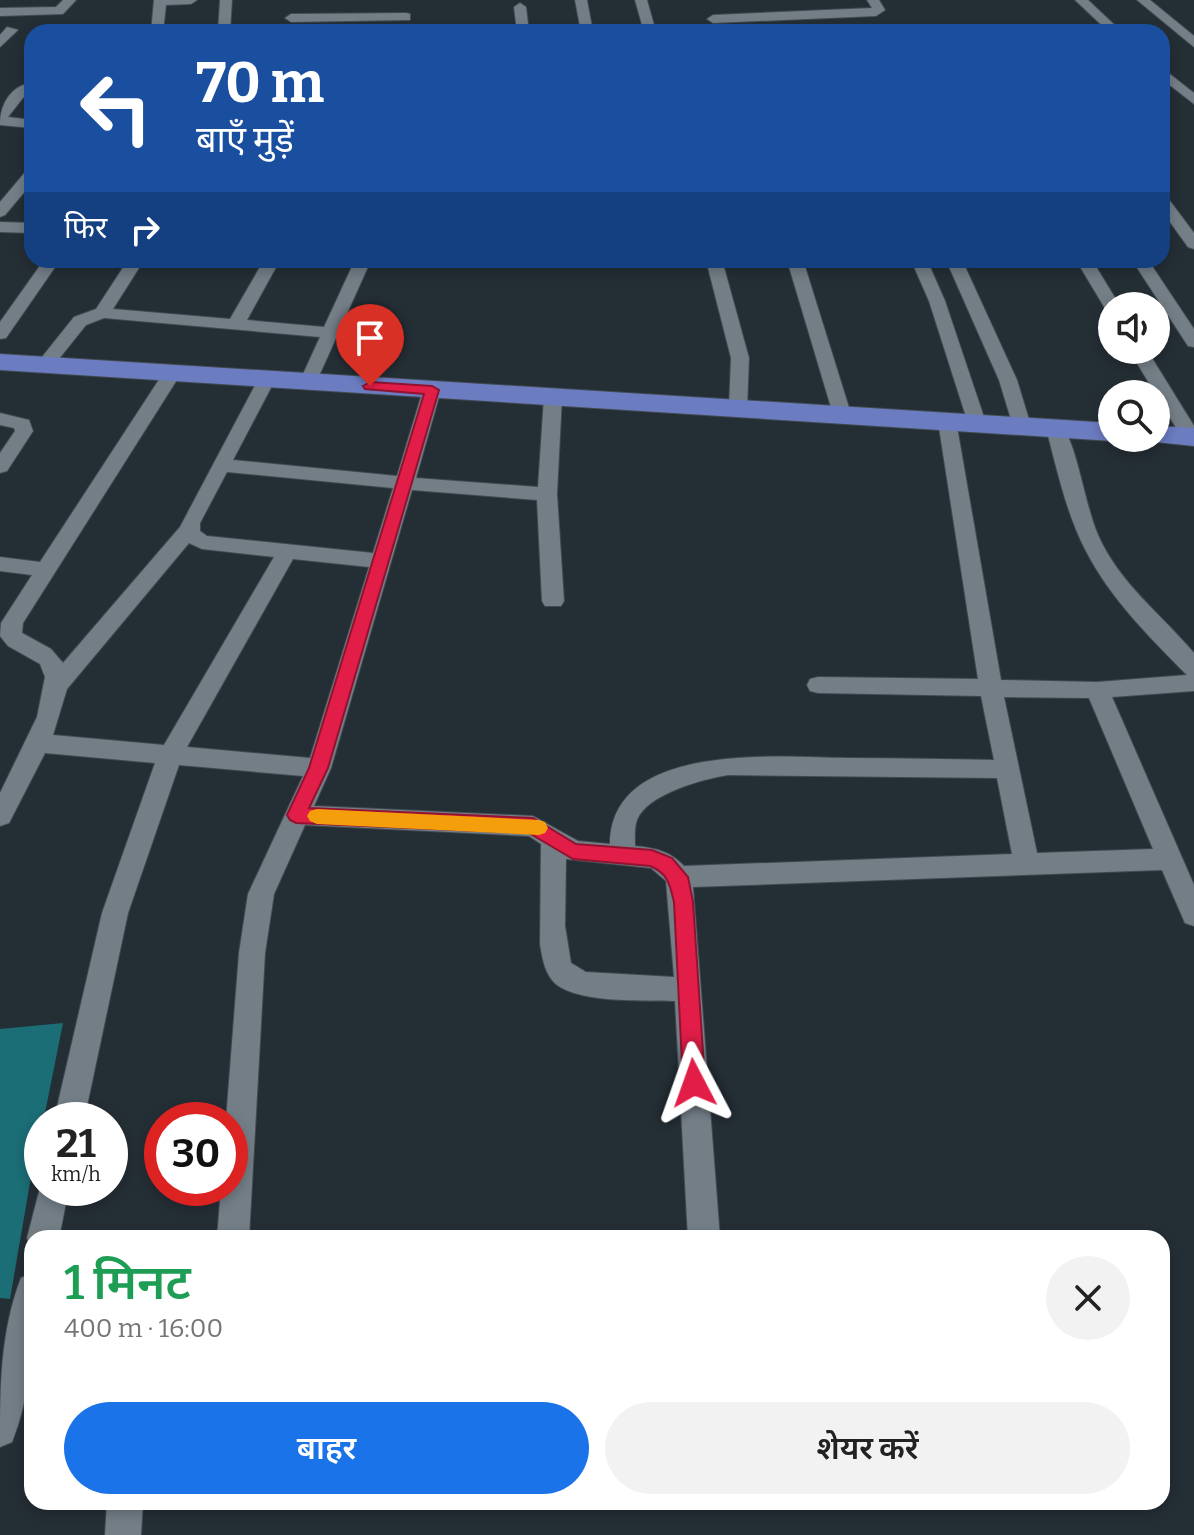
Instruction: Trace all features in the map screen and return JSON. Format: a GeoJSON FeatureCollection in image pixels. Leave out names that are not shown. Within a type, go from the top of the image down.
{"type":"FeatureCollection","features":[{"type":"Feature","properties":{"kind":"main road"},"geometry":{"type":"LineString","coordinates":[[0,362],[1098,431]]}},
{"type":"Feature","properties":{"kind":"main road"},"geometry":{"type":"LineString","coordinates":[[1170,436],[1192,437]]}},
{"type":"Feature","properties":{"kind":"street"},"geometry":{"type":"LineString","coordinates":[[6,0],[0,10],[59,11],[70,0]]}},
{"type":"Feature","properties":{"kind":"street"},"geometry":{"type":"LineString","coordinates":[[158,24],[160,1],[191,0]]}},
{"type":"Feature","properties":{"kind":"street"},"geometry":{"type":"LineString","coordinates":[[224,24],[226,0]]}},
{"type":"Feature","properties":{"kind":"street"},"geometry":{"type":"LineString","coordinates":[[291,0],[291,24]]}},
{"type":"Feature","properties":{"kind":"street"},"geometry":{"type":"LineString","coordinates":[[581,0],[586,24]]}},
{"type":"Feature","properties":{"kind":"street"},"geometry":{"type":"LineString","coordinates":[[641,0],[648,24]]}},
{"type":"Feature","properties":{"kind":"street"},"geometry":{"type":"LineString","coordinates":[[768,0],[779,24]]}},
{"type":"Feature","properties":{"kind":"street"},"geometry":{"type":"LineString","coordinates":[[822,0],[834,24]]}},
{"type":"Feature","properties":{"kind":"street"},"geometry":{"type":"LineString","coordinates":[[713,20],[876,12],[879,10],[873,0]]}},
{"type":"Feature","properties":{"kind":"street"},"geometry":{"type":"LineString","coordinates":[[1081,0],[1107,24]]}},
{"type":"Feature","properties":{"kind":"street"},"geometry":{"type":"LineString","coordinates":[[1143,0],[1189,39]]}},
{"type":"Feature","properties":{"kind":"street"},"geometry":{"type":"LineString","coordinates":[[405,24],[408,3]]}},
{"type":"Feature","properties":{"kind":"street"},"geometry":{"type":"LineString","coordinates":[[520,7],[522,24]]}},
{"type":"Feature","properties":{"kind":"street"},"geometry":{"type":"LineString","coordinates":[[305,24],[406,17]]}},
{"type":"Feature","properties":{"kind":"street"},"geometry":{"type":"LineString","coordinates":[[0,43],[12,30]]}},
{"type":"Feature","properties":{"kind":"street"},"geometry":{"type":"LineString","coordinates":[[1170,79],[1194,100]]}},
{"type":"Feature","properties":{"kind":"street"},"geometry":{"type":"LineString","coordinates":[[23,89],[0,119],[24,123]]}},
{"type":"Feature","properties":{"kind":"street"},"geometry":{"type":"LineString","coordinates":[[0,212],[24,183]]}},
{"type":"Feature","properties":{"kind":"street"},"geometry":{"type":"LineString","coordinates":[[1170,211],[1194,244]]}},
{"type":"Feature","properties":{"kind":"street"},"geometry":{"type":"LineString","coordinates":[[0,227],[24,228]]}},
{"type":"Feature","properties":{"kind":"street"},"geometry":{"type":"LineString","coordinates":[[0,334],[8,310],[45,268]]}},
{"type":"Feature","properties":{"kind":"street"},"geometry":{"type":"LineString","coordinates":[[102,313],[131,268]]}},
{"type":"Feature","properties":{"kind":"street"},"geometry":{"type":"LineString","coordinates":[[236,324],[268,268]]}},
{"type":"Feature","properties":{"kind":"street"},"geometry":{"type":"LineString","coordinates":[[308,383],[359,268]]}},
{"type":"Feature","properties":{"kind":"street"},"geometry":{"type":"LineString","coordinates":[[716,268],[740,358],[738,408]]}},
{"type":"Feature","properties":{"kind":"street"},"geometry":{"type":"LineString","coordinates":[[797,268],[842,414]]}},
{"type":"Feature","properties":{"kind":"street"},"geometry":{"type":"LineString","coordinates":[[923,268],[937,301],[977,423]]}},
{"type":"Feature","properties":{"kind":"street"},"geometry":{"type":"LineString","coordinates":[[958,268],[1008,380],[1022,426]]}},
{"type":"Feature","properties":{"kind":"street"},"geometry":{"type":"LineString","coordinates":[[1089,268],[1103,292]]}},
{"type":"Feature","properties":{"kind":"street"},"geometry":{"type":"LineString","coordinates":[[1145,268],[1194,342]]}},
{"type":"Feature","properties":{"kind":"street"},"geometry":{"type":"LineString","coordinates":[[44,366],[80,321],[102,313],[330,333]]}},
{"type":"Feature","properties":{"kind":"street"},"geometry":{"type":"LineString","coordinates":[[1147,364],[1192,437]]}},
{"type":"Feature","properties":{"kind":"street"},"geometry":{"type":"LineString","coordinates":[[0,816],[38,743],[57,676],[50,660],[15,640],[10,629],[171,375]]}},
{"type":"Feature","properties":{"kind":"street"},"geometry":{"type":"LineString","coordinates":[[56,686],[189,529],[266,380]]}},
{"type":"Feature","properties":{"kind":"street"},"geometry":{"type":"LineString","coordinates":[[234,1230],[255,923],[261,894],[319,768],[432,390]]}},
{"type":"Feature","properties":{"kind":"street"},"geometry":{"type":"LineString","coordinates":[[553,397],[547,494],[553,601]]}},
{"type":"Feature","properties":{"kind":"street"},"geometry":{"type":"LineString","coordinates":[[0,419],[22,424],[24,431],[0,467]]}},
{"type":"Feature","properties":{"kind":"street"},"geometry":{"type":"LineString","coordinates":[[947,421],[991,689],[1027,864]]}},
{"type":"Feature","properties":{"kind":"street"},"geometry":{"type":"LineString","coordinates":[[1055,428],[1090,538],[1105,567],[1129,599],[1194,669]]}},
{"type":"Feature","properties":{"kind":"street"},"geometry":{"type":"LineString","coordinates":[[223,465],[547,494]]}},
{"type":"Feature","properties":{"kind":"street"},"geometry":{"type":"LineString","coordinates":[[189,529],[194,539],[202,542],[381,561]]}},
{"type":"Feature","properties":{"kind":"street"},"geometry":{"type":"LineString","coordinates":[[73,1102],[115,913],[170,755],[286,553]]}},
{"type":"Feature","properties":{"kind":"street"},"geometry":{"type":"LineString","coordinates":[[0,564],[46,570]]}},
{"type":"Feature","properties":{"kind":"street"},"geometry":{"type":"LineString","coordinates":[[818,685],[1097,690],[1194,683]]}},
{"type":"Feature","properties":{"kind":"street"},"geometry":{"type":"LineString","coordinates":[[1097,690],[1194,915]]}},
{"type":"Feature","properties":{"kind":"street"},"geometry":{"type":"LineString","coordinates":[[38,743],[319,768]]}},
{"type":"Feature","properties":{"kind":"street"},"geometry":{"type":"LineString","coordinates":[[622,856],[624,823],[630,809],[645,797],[697,771],[728,766],[1007,769]]}},
{"type":"Feature","properties":{"kind":"street"},"geometry":{"type":"LineString","coordinates":[[296,815],[533,826],[573,851],[652,858],[673,869],[678,877],[683,902],[704,1230]]}},
{"type":"Feature","properties":{"kind":"street"},"geometry":{"type":"LineString","coordinates":[[554,840],[553,943],[558,968],[574,980],[586,984],[689,990]]}},
{"type":"Feature","properties":{"kind":"street"},"geometry":{"type":"LineString","coordinates":[[678,877],[1171,859]]}},
{"type":"Feature","properties":{"kind":"street"},"geometry":{"type":"LineString","coordinates":[[45,1230],[50,1206]]}},
{"type":"Feature","properties":{"kind":"street"},"geometry":{"type":"LineString","coordinates":[[0,1430],[24,1328]]}},
{"type":"Feature","properties":{"kind":"street"},"geometry":{"type":"LineString","coordinates":[[123,1535],[125,1510]]}},
{"type":"Feature","properties":{"kind":"building"},"geometry":{"type":"Polygon","coordinates":[[[63,1023],[47,1102],[24,1102],[26,1206],[10,1299],[0,1298],[0,1029],[63,1023]]]}},
{"type":"Feature","properties":{"kind":"slow traffic"},"geometry":{"type":"LineString","coordinates":[[317,816],[539,828]]}},
{"type":"Feature","properties":{"kind":"route"},"geometry":{"type":"LineString","coordinates":[[370,386],[432,390],[319,768],[296,815],[533,826],[573,851],[652,858],[665,863],[678,877],[683,902],[694,1083]]}}]}
